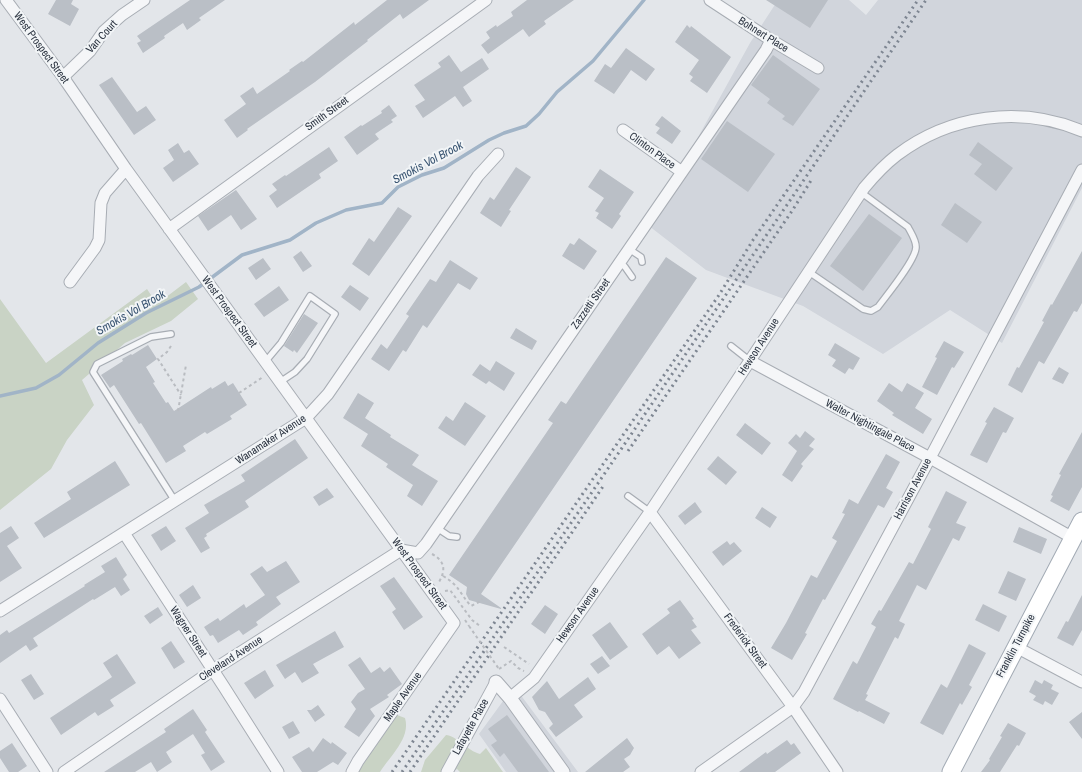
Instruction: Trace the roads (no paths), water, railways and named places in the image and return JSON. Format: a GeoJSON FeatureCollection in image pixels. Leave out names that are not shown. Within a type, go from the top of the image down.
{"type":"FeatureCollection","features":[{"type":"Feature","properties":{"kind":"main road","name":"Franklin Turnpike"},"geometry":{"type":"LineString","coordinates":[[951,772],[1082,521]]}},
{"type":"Feature","properties":{"kind":"street","name":"Van Court"},"geometry":{"type":"LineString","coordinates":[[62,77],[90,51],[104,31],[122,15],[144,0]]}},
{"type":"Feature","properties":{"kind":"street","name":"Smith Street"},"geometry":{"type":"LineString","coordinates":[[169,229],[486,0]]}},
{"type":"Feature","properties":{"kind":"street","name":"Bohnert Place"},"geometry":{"type":"LineString","coordinates":[[710,0],[771,40],[818,68]]}},
{"type":"Feature","properties":{"kind":"street","name":"West Prospect Street"},"geometry":{"type":"LineString","coordinates":[[9,4],[169,229],[454,622]]}},
{"type":"Feature","properties":{"kind":"street","name":"Zazzetti Street"},"geometry":{"type":"LineString","coordinates":[[401,550],[418,553],[437,528],[766,50],[771,40]]}},
{"type":"Feature","properties":{"kind":"street","name":"Hewson Avenue"},"geometry":{"type":"LineString","coordinates":[[510,698],[534,678],[650,512],[864,188],[879,171],[914,143],[934,132],[980,118],[1021,116],[1068,125],[1082,131]]}},
{"type":"Feature","properties":{"kind":"street","name":"Clinton Place"},"geometry":{"type":"LineString","coordinates":[[622,130],[682,172]]}},
{"type":"Feature","properties":{"kind":"street","name":"Wanamaker Avenue"},"geometry":{"type":"LineString","coordinates":[[0,611],[306,418],[328,394],[478,176],[498,154]]}},
{"type":"Feature","properties":{"kind":"street"},"geometry":{"type":"LineString","coordinates":[[70,282],[95,248],[99,240],[101,202],[105,193],[126,169]]}},
{"type":"Feature","properties":{"kind":"street","name":"Harrison Avenue"},"geometry":{"type":"LineString","coordinates":[[702,772],[793,707],[804,692],[930,458],[1082,170]]}},
{"type":"Feature","properties":{"kind":"street","name":"Walter Nightingale Place"},"geometry":{"type":"LineString","coordinates":[[750,361],[930,458],[1073,538]]}},
{"type":"Feature","properties":{"kind":"street","name":"Frederick Street"},"geometry":{"type":"LineString","coordinates":[[650,512],[793,707],[837,772]]}},
{"type":"Feature","properties":{"kind":"street","name":"Wagner Street"},"geometry":{"type":"LineString","coordinates":[[124,533],[278,772]]}},
{"type":"Feature","properties":{"kind":"street","name":"Cleveland Avenue"},"geometry":{"type":"LineString","coordinates":[[64,772],[213,670],[401,550]]}},
{"type":"Feature","properties":{"kind":"street","name":"Maple Avenue"},"geometry":{"type":"LineString","coordinates":[[352,772],[358,761],[454,622]]}},
{"type":"Feature","properties":{"kind":"street"},"geometry":{"type":"LineString","coordinates":[[1016,647],[1082,682]]}},
{"type":"Feature","properties":{"kind":"street"},"geometry":{"type":"LineString","coordinates":[[496,682],[510,698],[563,772]]}},
{"type":"Feature","properties":{"kind":"street","name":"Lafayette Place"},"geometry":{"type":"LineString","coordinates":[[447,772],[496,682]]}},
{"type":"Feature","properties":{"kind":"street"},"geometry":{"type":"LineString","coordinates":[[0,699],[47,772]]}},
{"type":"Feature","properties":{"kind":"lane"},"geometry":{"type":"LineString","coordinates":[[809,272],[863,309],[871,310],[878,307],[912,259],[916,248],[908,227],[862,193]]}},
{"type":"Feature","properties":{"kind":"lane"},"geometry":{"type":"LineString","coordinates":[[629,249],[641,257],[642,262]]}},
{"type":"Feature","properties":{"kind":"lane"},"geometry":{"type":"LineString","coordinates":[[620,262],[626,267],[632,277]]}},
{"type":"Feature","properties":{"kind":"lane"},"geometry":{"type":"LineString","coordinates":[[265,362],[281,343],[310,296],[335,314],[307,359],[295,372],[280,382]]}},
{"type":"Feature","properties":{"kind":"lane"},"geometry":{"type":"LineString","coordinates":[[171,334],[151,336],[97,364],[93,372],[175,501]]}},
{"type":"Feature","properties":{"kind":"lane"},"geometry":{"type":"LineString","coordinates":[[731,346],[750,361]]}},
{"type":"Feature","properties":{"kind":"lane"},"geometry":{"type":"LineString","coordinates":[[628,496],[650,512]]}},
{"type":"Feature","properties":{"kind":"lane"},"geometry":{"type":"LineString","coordinates":[[437,528],[449,536],[457,537]]}},
{"type":"Feature","properties":{"kind":"waterway","name":"Smokis Vol Brook"},"geometry":{"type":"LineString","coordinates":[[0,396],[36,388],[59,375],[98,343],[146,313],[199,287],[242,255],[290,240],[316,223],[346,210],[382,203],[398,187],[422,175],[444,168],[489,140],[504,133],[526,126],[539,114],[557,92],[593,61],[644,0]]}},
{"type":"Feature","properties":{"kind":"railway"},"geometry":{"type":"LineString","coordinates":[[392,772],[719,295],[753,240],[918,0]]}},
{"type":"Feature","properties":{"kind":"railway"},"geometry":{"type":"LineString","coordinates":[[402,772],[926,0]]}},
{"type":"Feature","properties":{"kind":"railway"},"geometry":{"type":"LineString","coordinates":[[628,451],[792,211],[812,179]]}},
{"type":"Feature","properties":{"kind":"railway"},"geometry":{"type":"LineString","coordinates":[[410,772],[604,485]]}}]}
